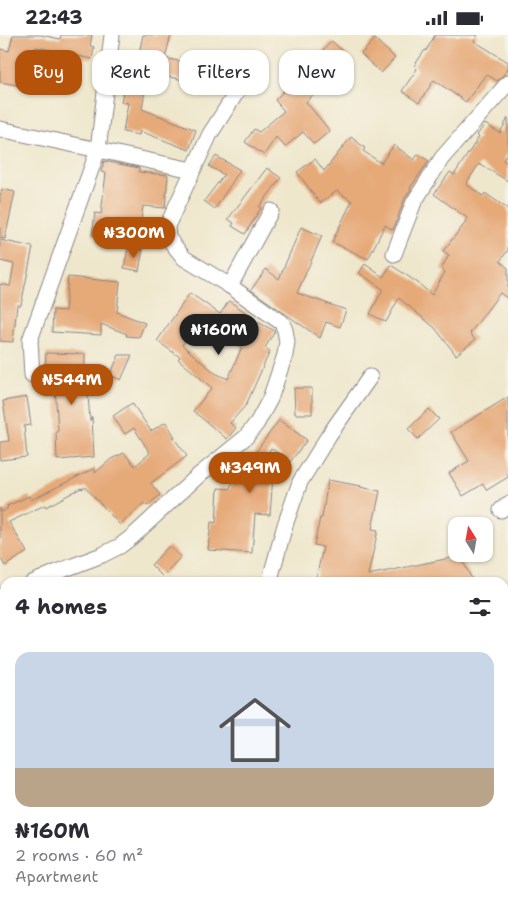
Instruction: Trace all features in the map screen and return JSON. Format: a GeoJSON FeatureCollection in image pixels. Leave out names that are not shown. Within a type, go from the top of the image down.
{"type":"FeatureCollection","features":[{"type":"Feature","properties":{"kind":"street"},"geometry":{"type":"LineString","coordinates":[[32,375],[30,340],[98,150],[112,35]]}},
{"type":"Feature","properties":{"kind":"street"},"geometry":{"type":"LineString","coordinates":[[394,254],[414,203],[442,158],[508,83]]}},
{"type":"Feature","properties":{"kind":"street"},"geometry":{"type":"LineString","coordinates":[[44,577],[102,555],[120,546],[133,536],[199,475],[246,437],[257,423],[270,399],[285,355],[287,342],[282,323],[230,286],[184,258],[168,238],[167,226],[192,170],[210,134],[235,95]]}},
{"type":"Feature","properties":{"kind":"street"},"geometry":{"type":"LineString","coordinates":[[0,129],[192,170]]}},
{"type":"Feature","properties":{"kind":"street"},"geometry":{"type":"LineString","coordinates":[[230,286],[271,211]]}},
{"type":"Feature","properties":{"kind":"street"},"geometry":{"type":"LineString","coordinates":[[271,577],[285,525],[300,482],[329,435],[370,377]]}},
{"type":"Feature","properties":{"kind":"building"},"geometry":{"type":"Polygon","coordinates":[[[13,35],[41,35],[60,39],[61,35],[92,35],[90,46],[94,47],[92,59],[82,57],[82,50],[50,50],[36,47],[35,50],[15,50],[15,85],[0,82],[0,49],[9,51],[13,35]]]}},
{"type":"Feature","properties":{"kind":"building"},"geometry":{"type":"Polygon","coordinates":[[[143,35],[171,35],[167,50],[140,50],[143,35]]]}},
{"type":"Feature","properties":{"kind":"building"},"geometry":{"type":"Polygon","coordinates":[[[435,35],[478,35],[474,41],[508,62],[508,69],[497,81],[486,74],[466,102],[434,80],[419,103],[402,91],[417,69],[414,66],[426,51],[435,35]]]}},
{"type":"Feature","properties":{"kind":"building"},"geometry":{"type":"Polygon","coordinates":[[[375,39],[395,58],[381,73],[361,54],[375,39]]]}},
{"type":"Feature","properties":{"kind":"building"},"geometry":{"type":"Polygon","coordinates":[[[332,41],[342,50],[323,50],[332,41]]]}},
{"type":"Feature","properties":{"kind":"building"},"geometry":{"type":"Polygon","coordinates":[[[169,59],[179,61],[179,79],[169,77],[169,59]]]}},
{"type":"Feature","properties":{"kind":"building"},"geometry":{"type":"Polygon","coordinates":[[[122,95],[144,95],[142,109],[196,130],[189,150],[140,131],[139,135],[123,132],[128,103],[121,102],[122,95]]]}},
{"type":"Feature","properties":{"kind":"building"},"geometry":{"type":"Polygon","coordinates":[[[280,95],[313,95],[306,102],[330,131],[314,144],[303,132],[285,147],[276,137],[264,155],[245,142],[254,129],[259,132],[284,111],[275,100],[280,95]]]}},
{"type":"Feature","properties":{"kind":"building"},"geometry":{"type":"Polygon","coordinates":[[[508,118],[508,152],[503,160],[508,163],[508,181],[479,164],[466,184],[483,196],[485,193],[508,209],[508,250],[500,261],[508,268],[508,299],[500,293],[470,333],[475,340],[456,355],[435,328],[399,298],[386,322],[370,314],[383,289],[359,273],[365,264],[383,277],[391,265],[432,295],[445,272],[441,269],[449,255],[443,251],[466,222],[467,218],[434,194],[450,172],[454,175],[479,137],[477,135],[485,124],[500,133],[508,118]]]}},
{"type":"Feature","properties":{"kind":"building"},"geometry":{"type":"Polygon","coordinates":[[[351,137],[365,148],[363,151],[381,163],[394,145],[414,160],[418,154],[429,161],[410,188],[393,230],[385,225],[368,259],[332,242],[352,201],[337,191],[320,203],[297,172],[315,159],[324,171],[351,137]]]}},
{"type":"Feature","properties":{"kind":"building"},"geometry":{"type":"Polygon","coordinates":[[[216,156],[240,170],[215,209],[204,201],[224,175],[209,166],[216,156]]]}},
{"type":"Feature","properties":{"kind":"building"},"geometry":{"type":"Polygon","coordinates":[[[104,161],[139,168],[139,172],[168,175],[165,208],[143,206],[138,241],[92,235],[95,213],[101,214],[106,173],[101,172],[104,161]]]}},
{"type":"Feature","properties":{"kind":"building"},"geometry":{"type":"Polygon","coordinates":[[[267,168],[281,178],[259,207],[261,208],[245,234],[232,226],[234,223],[228,219],[267,168]]]}},
{"type":"Feature","properties":{"kind":"building"},"geometry":{"type":"Polygon","coordinates":[[[2,189],[15,192],[5,239],[0,238],[0,196],[2,189]]]}},
{"type":"Feature","properties":{"kind":"building"},"geometry":{"type":"Polygon","coordinates":[[[301,227],[322,236],[297,293],[346,310],[340,327],[326,322],[320,338],[251,290],[266,269],[279,279],[301,227]]]}},
{"type":"Feature","properties":{"kind":"building"},"geometry":{"type":"Polygon","coordinates":[[[0,240],[33,247],[21,305],[17,305],[13,342],[0,341],[0,284],[10,286],[14,264],[0,261],[0,240]]]}},
{"type":"Feature","properties":{"kind":"building"},"geometry":{"type":"Polygon","coordinates":[[[128,247],[143,249],[139,271],[124,268],[128,247]]]}},
{"type":"Feature","properties":{"kind":"building"},"geometry":{"type":"Polygon","coordinates":[[[68,277],[120,282],[117,312],[145,323],[139,337],[126,336],[127,334],[101,324],[101,335],[52,332],[53,310],[65,311],[68,277]]]}},
{"type":"Feature","properties":{"kind":"building"},"geometry":{"type":"Polygon","coordinates":[[[190,293],[220,314],[229,301],[250,315],[248,317],[275,331],[265,348],[270,351],[246,405],[230,423],[236,428],[227,439],[193,411],[212,388],[178,359],[180,357],[157,341],[190,293]],[[200,319],[182,345],[215,373],[228,379],[242,347],[200,319]]]}},
{"type":"Feature","properties":{"kind":"building"},"geometry":{"type":"Polygon","coordinates":[[[46,353],[85,354],[85,382],[87,382],[90,421],[92,417],[94,457],[57,460],[56,432],[58,431],[54,371],[45,371],[46,353]]]}},
{"type":"Feature","properties":{"kind":"building"},"geometry":{"type":"Polygon","coordinates":[[[119,355],[132,355],[121,380],[110,375],[119,355]]]}},
{"type":"Feature","properties":{"kind":"building"},"geometry":{"type":"Polygon","coordinates":[[[294,388],[312,388],[312,414],[295,414],[294,388]]]}},
{"type":"Feature","properties":{"kind":"building"},"geometry":{"type":"Polygon","coordinates":[[[27,397],[31,425],[24,426],[27,457],[0,460],[0,442],[9,441],[3,401],[27,397]]]}},
{"type":"Feature","properties":{"kind":"building"},"geometry":{"type":"Polygon","coordinates":[[[508,397],[508,477],[487,490],[483,484],[463,496],[449,473],[469,461],[451,432],[508,397]]]}},
{"type":"Feature","properties":{"kind":"building"},"geometry":{"type":"Polygon","coordinates":[[[132,403],[151,431],[166,422],[175,437],[173,437],[187,456],[151,483],[160,495],[147,506],[144,503],[120,525],[85,487],[81,488],[46,507],[45,505],[9,522],[27,552],[5,566],[0,557],[0,508],[2,512],[8,508],[7,506],[29,496],[31,500],[95,468],[95,473],[111,459],[124,453],[135,466],[150,453],[134,428],[125,434],[113,416],[132,403]]]}},
{"type":"Feature","properties":{"kind":"building"},"geometry":{"type":"Polygon","coordinates":[[[429,409],[439,419],[418,439],[408,429],[429,409]]]}},
{"type":"Feature","properties":{"kind":"building"},"geometry":{"type":"Polygon","coordinates":[[[279,420],[307,440],[290,462],[271,448],[257,472],[273,475],[270,515],[255,514],[252,553],[208,550],[211,522],[216,523],[218,488],[229,489],[250,454],[253,456],[279,420]]]}},
{"type":"Feature","properties":{"kind":"building"},"geometry":{"type":"Polygon","coordinates":[[[328,480],[380,491],[372,529],[378,530],[368,575],[448,558],[448,563],[464,563],[471,577],[316,577],[323,547],[314,545],[320,518],[322,518],[328,480]]]}},
{"type":"Feature","properties":{"kind":"building"},"geometry":{"type":"Polygon","coordinates":[[[169,546],[181,557],[162,576],[151,565],[169,546]]]}}]}
